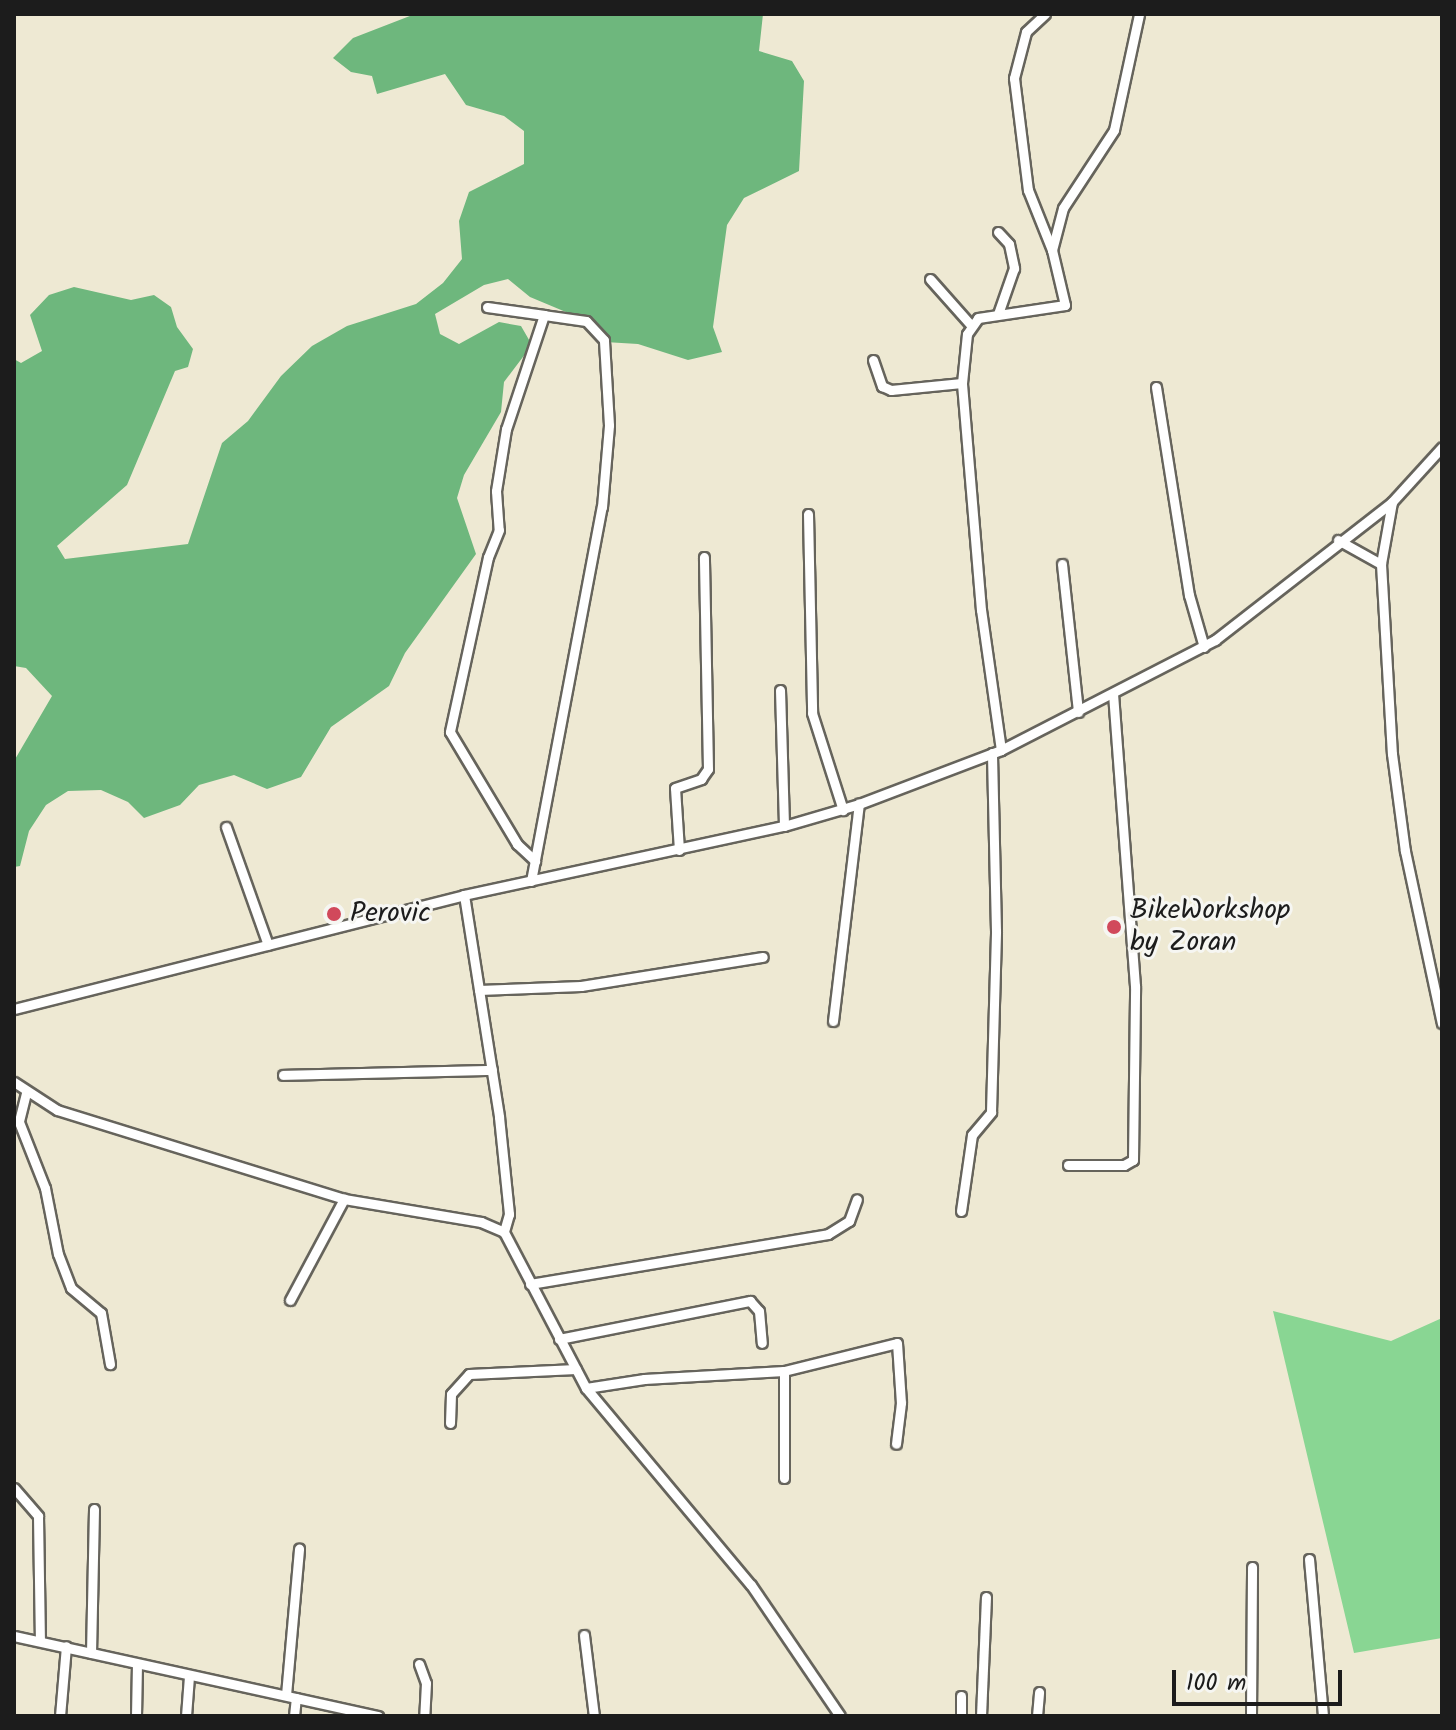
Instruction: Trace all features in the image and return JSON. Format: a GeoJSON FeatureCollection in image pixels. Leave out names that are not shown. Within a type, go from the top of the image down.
{"type":"FeatureCollection","features":[{"type":"Feature","properties":{"kind":"street"},"geometry":{"type":"LineString","coordinates":[[970,324],[998,314],[1065,305],[1052,250],[1028,190],[1014,78],[1026,32],[1045,14]]}},
{"type":"Feature","properties":{"kind":"street"},"geometry":{"type":"LineString","coordinates":[[1052,250],[1063,208],[1114,130],[1139,14]]}},
{"type":"Feature","properties":{"kind":"street"},"geometry":{"type":"LineString","coordinates":[[998,232],[1014,260],[998,314]]}},
{"type":"Feature","properties":{"kind":"street"},"geometry":{"type":"LineString","coordinates":[[930,279],[970,324],[962,383],[996,751],[996,931],[991,1112],[972,1135],[961,1211]]}},
{"type":"Feature","properties":{"kind":"street"},"geometry":{"type":"LineString","coordinates":[[487,307],[586,321],[604,340],[609,425],[602,507],[531,881]]}},
{"type":"Feature","properties":{"kind":"street"},"geometry":{"type":"LineString","coordinates":[[535,861],[517,844],[450,732],[488,557],[499,530],[496,491],[506,429],[544,315]]}},
{"type":"Feature","properties":{"kind":"street"},"geometry":{"type":"LineString","coordinates":[[873,360],[882,386],[891,390],[962,383]]}},
{"type":"Feature","properties":{"kind":"street"},"geometry":{"type":"LineString","coordinates":[[1156,387],[1189,595],[1204,647]]}},
{"type":"Feature","properties":{"kind":"street"},"geometry":{"type":"LineString","coordinates":[[14,1009],[464,895],[784,826],[843,810],[996,751],[1113,696],[1204,647],[1338,540],[1392,502],[1442,447]]}},
{"type":"Feature","properties":{"kind":"street"},"geometry":{"type":"LineString","coordinates":[[1392,502],[1381,564],[1394,768],[1405,851],[1442,1023]]}},
{"type":"Feature","properties":{"kind":"street"},"geometry":{"type":"LineString","coordinates":[[808,514],[812,713],[843,810]]}},
{"type":"Feature","properties":{"kind":"street"},"geometry":{"type":"LineString","coordinates":[[1338,540],[1381,564]]}},
{"type":"Feature","properties":{"kind":"street"},"geometry":{"type":"LineString","coordinates":[[679,850],[675,788],[701,779],[708,769],[704,557]]}},
{"type":"Feature","properties":{"kind":"street"},"geometry":{"type":"LineString","coordinates":[[1062,564],[1078,712]]}},
{"type":"Feature","properties":{"kind":"street"},"geometry":{"type":"LineString","coordinates":[[780,690],[784,826]]}},
{"type":"Feature","properties":{"kind":"street"},"geometry":{"type":"LineString","coordinates":[[1068,1165],[1124,1165],[1133,1160],[1135,986],[1113,696]]}},
{"type":"Feature","properties":{"kind":"street"},"geometry":{"type":"LineString","coordinates":[[833,1021],[859,804]]}},
{"type":"Feature","properties":{"kind":"street"},"geometry":{"type":"LineString","coordinates":[[226,827],[268,945]]}},
{"type":"Feature","properties":{"kind":"street"},"geometry":{"type":"LineString","coordinates":[[464,895],[492,1070],[509,1214],[504,1232]]}},
{"type":"Feature","properties":{"kind":"street"},"geometry":{"type":"LineString","coordinates":[[479,990],[581,986],[763,957]]}},
{"type":"Feature","properties":{"kind":"street"},"geometry":{"type":"LineString","coordinates":[[283,1075],[492,1070]]}},
{"type":"Feature","properties":{"kind":"street"},"geometry":{"type":"LineString","coordinates":[[14,1082],[26,1093],[57,1110],[344,1199],[481,1222],[504,1232],[586,1388],[751,1585],[840,1716]]}},
{"type":"Feature","properties":{"kind":"street"},"geometry":{"type":"LineString","coordinates":[[26,1093],[19,1122],[45,1188],[58,1254],[71,1288],[101,1313],[110,1364]]}},
{"type":"Feature","properties":{"kind":"street"},"geometry":{"type":"LineString","coordinates":[[290,1300],[344,1199]]}},
{"type":"Feature","properties":{"kind":"street"},"geometry":{"type":"LineString","coordinates":[[530,1284],[828,1234],[849,1221],[857,1199]]}},
{"type":"Feature","properties":{"kind":"street"},"geometry":{"type":"LineString","coordinates":[[559,1339],[750,1301],[759,1311],[762,1343]]}},
{"type":"Feature","properties":{"kind":"street"},"geometry":{"type":"LineString","coordinates":[[586,1388],[784,1371],[897,1343],[901,1403],[896,1444]]}},
{"type":"Feature","properties":{"kind":"street"},"geometry":{"type":"LineString","coordinates":[[450,1423],[454,1388],[469,1374],[576,1369]]}},
{"type":"Feature","properties":{"kind":"street"},"geometry":{"type":"LineString","coordinates":[[784,1371],[784,1478]]}},
{"type":"Feature","properties":{"kind":"street"},"geometry":{"type":"LineString","coordinates":[[14,1488],[38,1516],[40,1640]]}},
{"type":"Feature","properties":{"kind":"street"},"geometry":{"type":"LineString","coordinates":[[91,1653],[94,1509]]}},
{"type":"Feature","properties":{"kind":"street"},"geometry":{"type":"LineString","coordinates":[[294,1716],[291,1696],[299,1549]]}},
{"type":"Feature","properties":{"kind":"street"},"geometry":{"type":"LineString","coordinates":[[1309,1559],[1323,1716]]}},
{"type":"Feature","properties":{"kind":"street"},"geometry":{"type":"LineString","coordinates":[[1251,1716],[1252,1567]]}},
{"type":"Feature","properties":{"kind":"street"},"geometry":{"type":"LineString","coordinates":[[981,1716],[986,1597]]}},
{"type":"Feature","properties":{"kind":"street"},"geometry":{"type":"LineString","coordinates":[[584,1635],[594,1716]]}},
{"type":"Feature","properties":{"kind":"street"},"geometry":{"type":"LineString","coordinates":[[14,1636],[375,1715]]}},
{"type":"Feature","properties":{"kind":"street"},"geometry":{"type":"LineString","coordinates":[[60,1716],[66,1646]]}},
{"type":"Feature","properties":{"kind":"street"},"geometry":{"type":"LineString","coordinates":[[136,1716],[137,1664]]}},
{"type":"Feature","properties":{"kind":"street"},"geometry":{"type":"LineString","coordinates":[[419,1664],[426,1683],[424,1716]]}},
{"type":"Feature","properties":{"kind":"street"},"geometry":{"type":"LineString","coordinates":[[186,1716],[189,1676]]}},
{"type":"Feature","properties":{"kind":"street"},"geometry":{"type":"LineString","coordinates":[[1037,1716],[1039,1692]]}},
{"type":"Feature","properties":{"kind":"street"},"geometry":{"type":"LineString","coordinates":[[961,1696],[961,1716]]}},
{"type":"Feature","properties":{"kind":"street"},"geometry":{"type":"LineString","coordinates":[[326,1716],[327,1704]]}},
{"type":"Feature","properties":{"kind":"green space"},"geometry":{"type":"Polygon","coordinates":[[[415,14],[763,14],[759,51],[792,61],[804,81],[799,171],[744,198],[727,225],[713,327],[722,352],[688,360],[638,344],[605,342],[585,320],[530,297],[508,279],[484,285],[435,314],[440,334],[459,344],[499,322],[521,326],[532,345],[504,382],[501,412],[464,475],[457,498],[476,554],[405,653],[389,686],[331,727],[301,777],[267,789],[234,775],[199,785],[180,805],[144,818],[128,802],[101,790],[68,791],[46,805],[29,831],[20,866],[14,867],[14,761],[52,696],[26,668],[14,666],[14,359],[21,363],[42,351],[30,315],[49,295],[74,287],[131,300],[154,295],[171,307],[177,327],[193,349],[188,367],[175,371],[127,485],[57,546],[65,559],[188,544],[222,443],[248,421],[281,376],[312,346],[347,326],[416,304],[443,283],[462,259],[459,221],[469,192],[524,164],[524,131],[504,116],[466,105],[445,74],[377,94],[372,76],[351,72],[333,58],[353,38],[415,14]]]}},
{"type":"Feature","properties":{"kind":"green space"},"geometry":{"type":"Polygon","coordinates":[[[1273,1311],[1391,1341],[1442,1318],[1442,1638],[1354,1653],[1273,1311]]]}},
{"type":"Feature","properties":{"kind":"place","name":"Perovic"},"geometry":{"type":"Point","coordinates":[334,914]}},
{"type":"Feature","properties":{"kind":"place","name":"BikeWorkshop by Zoran"},"geometry":{"type":"Point","coordinates":[1114,927]}}]}
